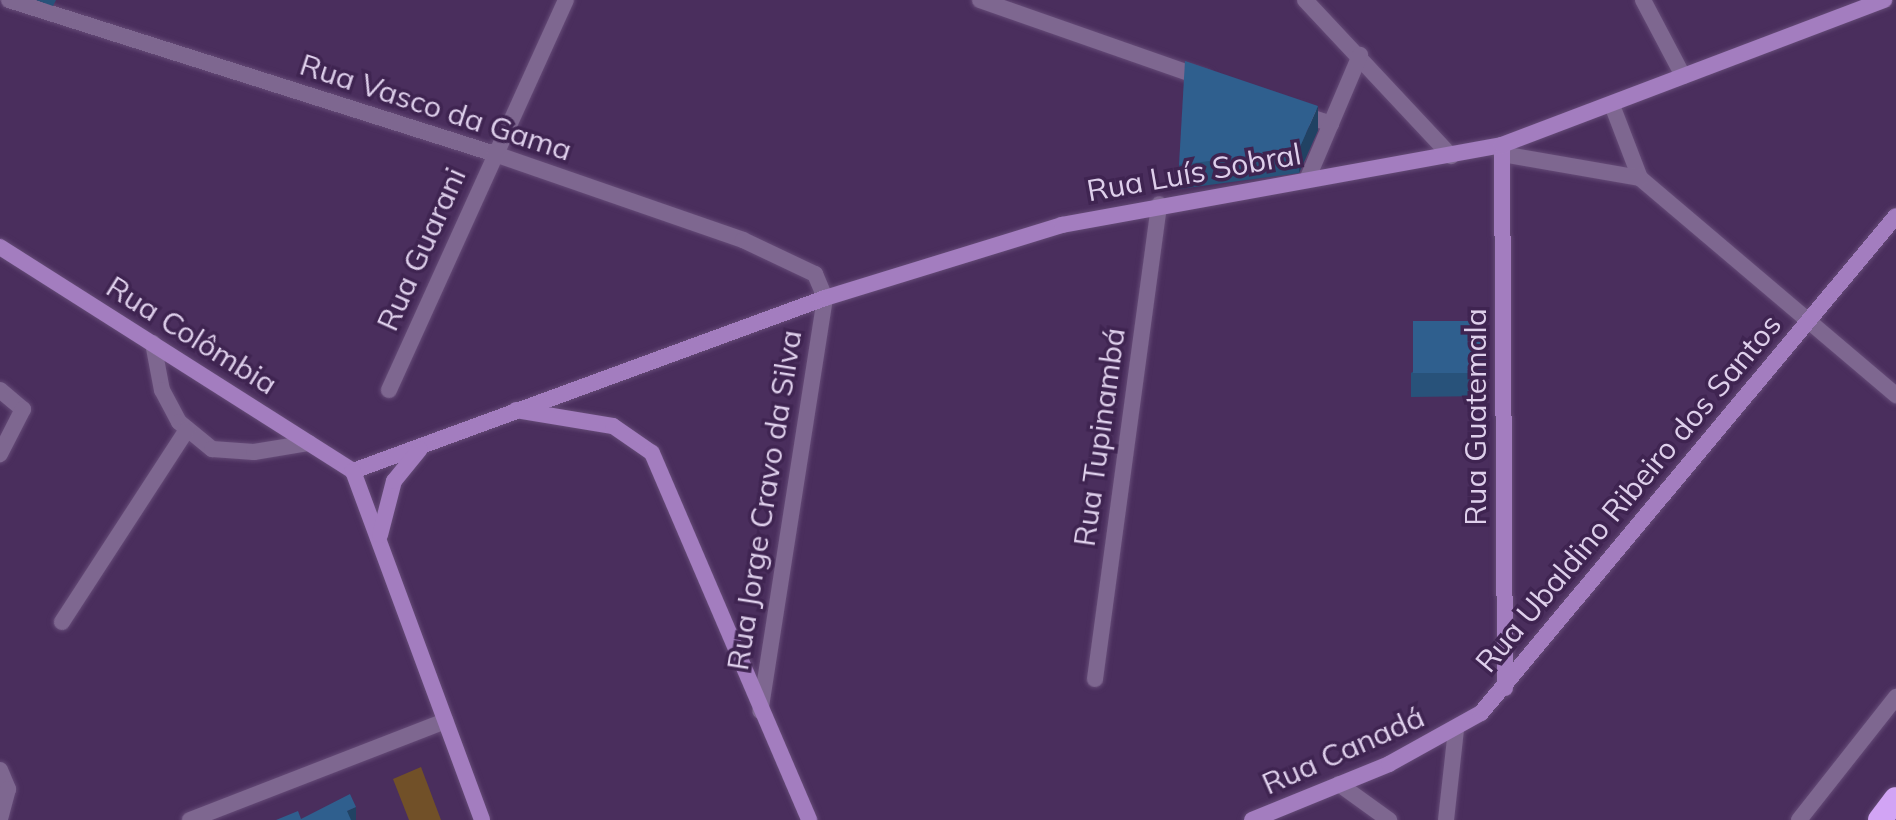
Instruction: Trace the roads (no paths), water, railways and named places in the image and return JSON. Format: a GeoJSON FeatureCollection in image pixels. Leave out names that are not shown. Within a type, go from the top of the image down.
{"type":"FeatureCollection","features":[{"type":"Feature","properties":{"kind":"highway"},"geometry":{"type":"LineString","coordinates":[[1880,820],[1896,799]]}},
{"type":"Feature","properties":{"kind":"main road","name":"Rua Luís Sobral"},"geometry":{"type":"LineString","coordinates":[[353,471],[825,298],[1062,225],[1159,204],[1502,149],[1884,0]]}},
{"type":"Feature","properties":{"kind":"main road","name":"Rua Guatemala"},"geometry":{"type":"LineString","coordinates":[[1502,149],[1505,688]]}},
{"type":"Feature","properties":{"kind":"main road","name":"Rua Ubaldino Ribeiro dos Santos"},"geometry":{"type":"LineString","coordinates":[[1456,730],[1505,688],[1896,216]]}},
{"type":"Feature","properties":{"kind":"main road","name":"Rua Colômbia"},"geometry":{"type":"LineString","coordinates":[[0,247],[353,471]]}},
{"type":"Feature","properties":{"kind":"main road"},"geometry":{"type":"LineString","coordinates":[[515,410],[605,424],[646,446],[809,820]]}},
{"type":"Feature","properties":{"kind":"main road"},"geometry":{"type":"LineString","coordinates":[[380,542],[394,481],[424,446]]}},
{"type":"Feature","properties":{"kind":"main road"},"geometry":{"type":"LineString","coordinates":[[353,471],[482,820]]}},
{"type":"Feature","properties":{"kind":"main road","name":"Rua Canadá"},"geometry":{"type":"LineString","coordinates":[[1252,820],[1456,730]]}},
{"type":"Feature","properties":{"kind":"street","name":"Rua Vasco da Gama"},"geometry":{"type":"LineString","coordinates":[[9,0],[495,154],[773,252],[815,274],[825,298]]}},
{"type":"Feature","properties":{"kind":"street","name":"Rua Guarani"},"geometry":{"type":"LineString","coordinates":[[389,390],[566,0]]}},
{"type":"Feature","properties":{"kind":"street"},"geometry":{"type":"LineString","coordinates":[[980,0],[1229,88]]}},
{"type":"Feature","properties":{"kind":"street"},"geometry":{"type":"LineString","coordinates":[[1305,0],[1360,55],[1451,156]]}},
{"type":"Feature","properties":{"kind":"street"},"geometry":{"type":"LineString","coordinates":[[1643,0],[1683,76]]}},
{"type":"Feature","properties":{"kind":"street"},"geometry":{"type":"LineString","coordinates":[[1307,180],[1360,55]]}},
{"type":"Feature","properties":{"kind":"street"},"geometry":{"type":"LineString","coordinates":[[1273,104],[1331,124]]}},
{"type":"Feature","properties":{"kind":"street"},"geometry":{"type":"LineString","coordinates":[[1612,105],[1640,178]]}},
{"type":"Feature","properties":{"kind":"street"},"geometry":{"type":"LineString","coordinates":[[1502,149],[1640,178],[1896,395]]}},
{"type":"Feature","properties":{"kind":"street","name":"Rua Tupinambá"},"geometry":{"type":"LineString","coordinates":[[1095,679],[1159,204]]}},
{"type":"Feature","properties":{"kind":"street","name":"Rua Jorge Cravo da Silva"},"geometry":{"type":"LineString","coordinates":[[760,711],[825,298]]}},
{"type":"Feature","properties":{"kind":"street"},"geometry":{"type":"LineString","coordinates":[[153,343],[162,390],[186,431],[212,449],[254,452],[309,443]]}},
{"type":"Feature","properties":{"kind":"street"},"geometry":{"type":"LineString","coordinates":[[0,390],[23,409],[0,454]]}},
{"type":"Feature","properties":{"kind":"street"},"geometry":{"type":"LineString","coordinates":[[62,622],[186,431]]}},
{"type":"Feature","properties":{"kind":"street"},"geometry":{"type":"LineString","coordinates":[[1799,820],[1896,697]]}},
{"type":"Feature","properties":{"kind":"street"},"geometry":{"type":"LineString","coordinates":[[190,820],[445,721]]}},
{"type":"Feature","properties":{"kind":"street"},"geometry":{"type":"LineString","coordinates":[[1446,820],[1456,730]]}},
{"type":"Feature","properties":{"kind":"street"},"geometry":{"type":"LineString","coordinates":[[0,770],[8,789],[0,818]]}},
{"type":"Feature","properties":{"kind":"street"},"geometry":{"type":"LineString","coordinates":[[1339,784],[1389,820]]}}]}
